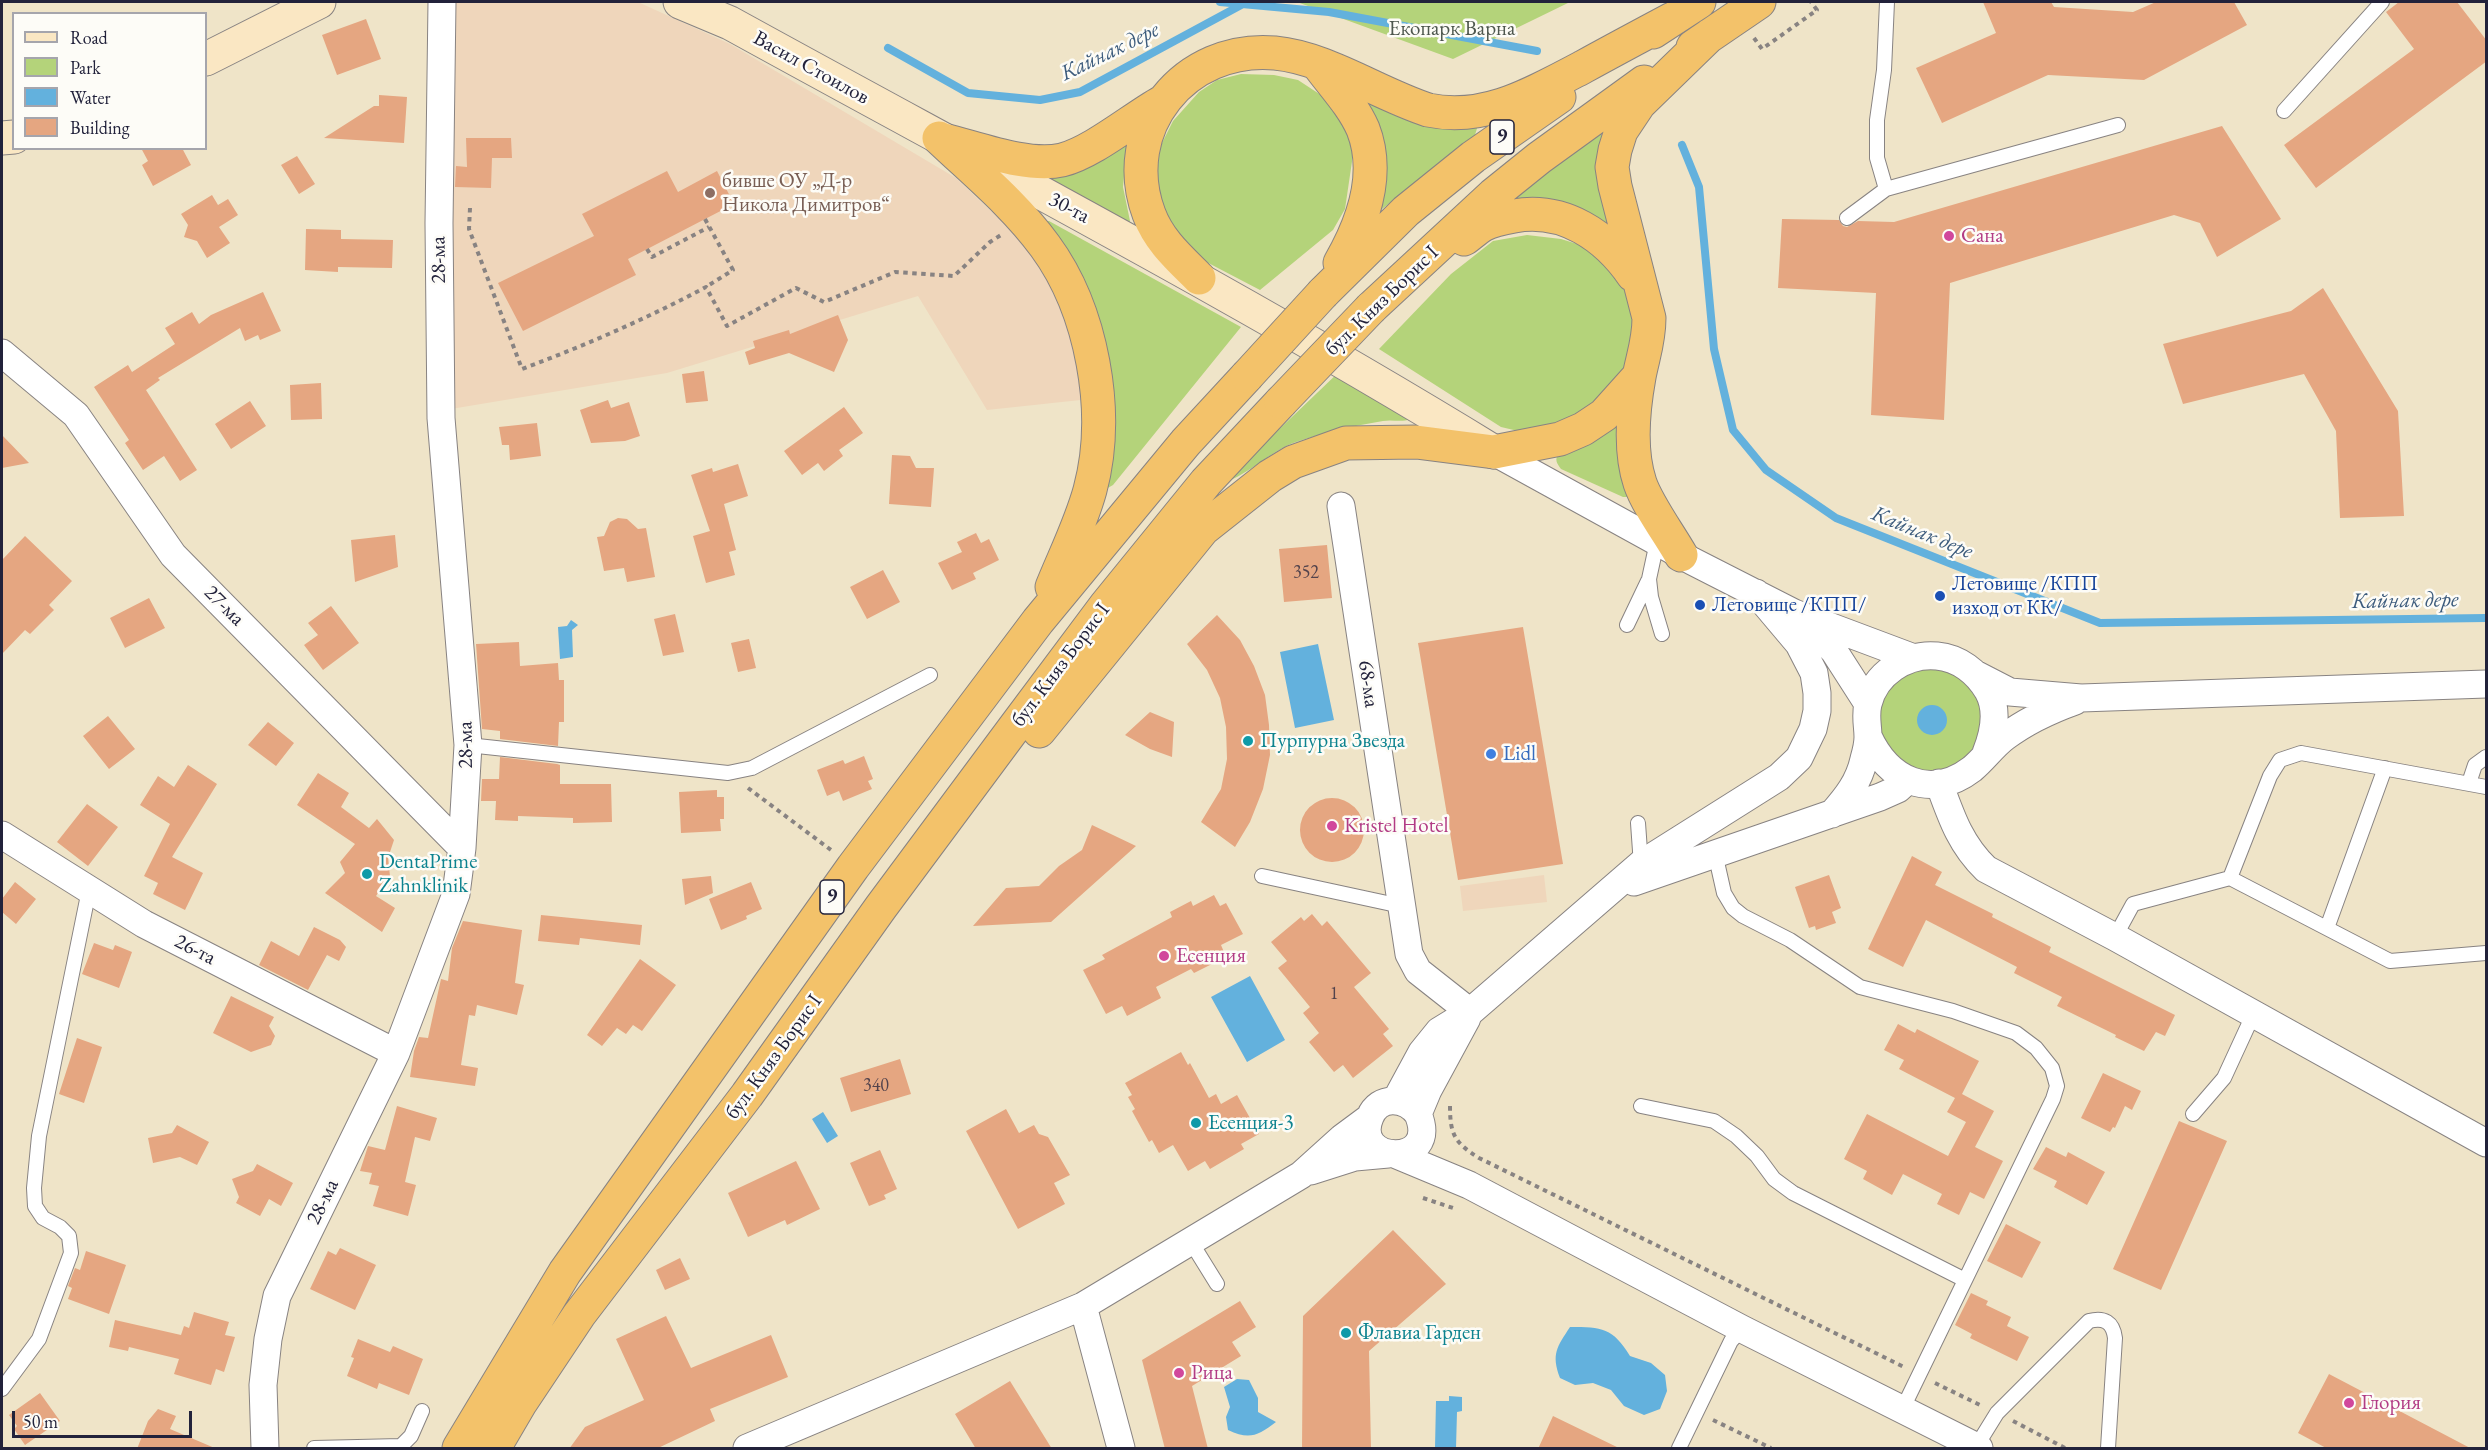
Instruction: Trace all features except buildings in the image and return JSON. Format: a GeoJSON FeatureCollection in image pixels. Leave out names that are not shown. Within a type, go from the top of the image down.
{"type":"FeatureCollection","features":[{"type":"Feature","properties":{"kind":"highway","name":"бул. Княз Борис I"},"geometry":{"type":"LineString","coordinates":[[494,1449],[521,1402],[579,1315],[747,1095],[881,907],[1106,605],[1206,482],[1371,308],[1494,195],[1539,158],[1710,34],[1759,2]]}},
{"type":"Feature","properties":{"kind":"highway","name":"бул. Княз Борис I"},"geometry":{"type":"LineString","coordinates":[[459,1449],[565,1272],[853,867],[1038,621],[1186,442],[1323,293],[1406,211],[1473,157],[1684,8]]}},
{"type":"Feature","properties":{"kind":"highway"},"geometry":{"type":"LineString","coordinates":[[939,138],[1004,156],[1045,162],[1061,160],[1095,145],[1133,118],[1162,102],[1191,75],[1231,57],[1274,53],[1294,56],[1317,64],[1428,110],[1443,114],[1478,112],[1528,96],[1684,8]]}},
{"type":"Feature","properties":{"kind":"highway"},"geometry":{"type":"LineString","coordinates":[[1669,548],[1640,484],[1634,459],[1634,433],[1640,376],[1649,340],[1649,318],[1612,167],[1621,131],[1639,104],[1710,34]]}},
{"type":"Feature","properties":{"kind":"highway"},"geometry":{"type":"LineString","coordinates":[[1317,64],[1346,100],[1359,122],[1367,144],[1370,162],[1367,199],[1357,233],[1323,293]]}},
{"type":"Feature","properties":{"kind":"highway"},"geometry":{"type":"LineString","coordinates":[[1162,102],[1151,120],[1145,138],[1142,189],[1149,214],[1161,239],[1199,278]]}},
{"type":"Feature","properties":{"kind":"highway"},"geometry":{"type":"LineString","coordinates":[[939,138],[1022,218],[1045,245],[1063,273],[1074,297],[1090,354],[1098,411],[1096,461],[1081,518],[1038,621]]}},
{"type":"Feature","properties":{"kind":"highway"},"geometry":{"type":"LineString","coordinates":[[1371,308],[1484,225],[1520,215],[1540,215],[1582,226],[1614,250],[1639,284]]}},
{"type":"Feature","properties":{"kind":"highway"},"geometry":{"type":"LineString","coordinates":[[747,1095],[1173,562],[1203,529],[1270,476],[1293,462],[1346,443],[1416,442],[1494,452],[1560,438],[1582,429],[1604,415],[1640,376]]}},
{"type":"Feature","properties":{"kind":"street"},"geometry":{"type":"LineString","coordinates":[[207,58],[319,2]]}},
{"type":"Feature","properties":{"kind":"street","name":"28-ма"},"geometry":{"type":"LineString","coordinates":[[265,1449],[263,1385],[268,1340],[277,1296],[396,1053],[456,894],[462,848],[468,745],[441,418],[439,223],[442,2]]}},
{"type":"Feature","properties":{"kind":"street","name":"Васил Стоилов"},"geometry":{"type":"LineString","coordinates":[[680,2],[730,18],[939,138]]}},
{"type":"Feature","properties":{"kind":"street","name":"30-та"},"geometry":{"type":"LineString","coordinates":[[939,138],[1199,278],[1372,377],[1494,452]]}},
{"type":"Feature","properties":{"kind":"street","name":"27-ма"},"geometry":{"type":"LineString","coordinates":[[2,353],[76,415],[173,555],[462,848]]}},
{"type":"Feature","properties":{"kind":"street"},"geometry":{"type":"LineString","coordinates":[[1494,452],[1669,548],[1794,613],[1914,658]]}},
{"type":"Feature","properties":{"kind":"street","name":"68-ма"},"geometry":{"type":"LineString","coordinates":[[1341,506],[1409,954],[1418,971],[1470,1012]]}},
{"type":"Feature","properties":{"kind":"street"},"geometry":{"type":"LineString","coordinates":[[1301,1175],[1355,1157],[1392,1154],[1413,1148],[1412,1115],[1417,1061],[1440,1031],[1470,1012],[1601,900],[1784,772],[1799,758],[1813,729],[1818,693],[1814,673],[1807,656],[1756,593]]}},
{"type":"Feature","properties":{"kind":"street"},"geometry":{"type":"LineString","coordinates":[[1794,613],[1834,651],[1868,704]]}},
{"type":"Feature","properties":{"kind":"street"},"geometry":{"type":"LineString","coordinates":[[2081,698],[2027,722],[1986,753],[1974,767],[1958,778],[1939,783],[1908,780],[1890,770],[1876,755],[1868,736],[1866,720],[1868,704],[1874,688],[1884,675],[1898,664],[1914,658],[1936,656],[1959,662],[1977,675],[2010,692],[2081,698],[2487,684]]}},
{"type":"Feature","properties":{"kind":"street"},"geometry":{"type":"LineString","coordinates":[[1977,675],[1989,692],[1995,712],[1994,733],[1986,753]]}},
{"type":"Feature","properties":{"kind":"street"},"geometry":{"type":"LineString","coordinates":[[1832,814],[1857,782],[1868,736]]}},
{"type":"Feature","properties":{"kind":"street"},"geometry":{"type":"LineString","coordinates":[[1642,871],[1715,853],[1832,814],[1898,789],[1908,780]]}},
{"type":"Feature","properties":{"kind":"street"},"geometry":{"type":"LineString","coordinates":[[1939,783],[1960,836],[1970,854],[1986,869],[2115,937],[2487,1143]]}},
{"type":"Feature","properties":{"kind":"street","name":"26-та"},"geometry":{"type":"LineString","coordinates":[[2,835],[144,924],[396,1053]]}},
{"type":"Feature","properties":{"kind":"street"},"geometry":{"type":"LineString","coordinates":[[747,1449],[1083,1306],[1301,1175],[1342,1138],[1369,1118],[1379,1105],[1412,1115],[1439,1155],[1469,1185]]}},
{"type":"Feature","properties":{"kind":"street"},"geometry":{"type":"LineString","coordinates":[[1369,1118],[1368,1136],[1379,1150],[1469,1185],[1742,1329],[1977,1448]]}},
{"type":"Feature","properties":{"kind":"street"},"geometry":{"type":"LineString","coordinates":[[1083,1306],[1121,1449]]}},
{"type":"Feature","properties":{"kind":"lane"},"geometry":{"type":"LineString","coordinates":[[1886,189],[1877,158],[1877,120],[1884,70],[1887,2]]}},
{"type":"Feature","properties":{"kind":"lane"},"geometry":{"type":"LineString","coordinates":[[2284,111],[2382,2]]}},
{"type":"Feature","properties":{"kind":"lane"},"geometry":{"type":"LineString","coordinates":[[1847,218],[1886,189],[2118,125]]}},
{"type":"Feature","properties":{"kind":"lane"},"geometry":{"type":"LineString","coordinates":[[1627,625],[1649,579],[1669,548]]}},
{"type":"Feature","properties":{"kind":"lane"},"geometry":{"type":"LineString","coordinates":[[1649,579],[1651,597],[1662,634]]}},
{"type":"Feature","properties":{"kind":"lane"},"geometry":{"type":"LineString","coordinates":[[468,745],[728,773],[752,768],[930,675]]}},
{"type":"Feature","properties":{"kind":"lane"},"geometry":{"type":"LineString","coordinates":[[2230,878],[2254,813],[2280,760],[2301,753],[2487,787]]}},
{"type":"Feature","properties":{"kind":"lane"},"geometry":{"type":"LineString","coordinates":[[2469,783],[2475,765],[2487,757]]}},
{"type":"Feature","properties":{"kind":"lane"},"geometry":{"type":"LineString","coordinates":[[2326,928],[2385,768]]}},
{"type":"Feature","properties":{"kind":"lane"},"geometry":{"type":"LineString","coordinates":[[1638,823],[1642,871]]}},
{"type":"Feature","properties":{"kind":"lane"},"geometry":{"type":"LineString","coordinates":[[1715,853],[1724,893],[1733,908],[1743,916],[1790,940],[1860,987],[1953,1011],[2016,1033],[2036,1048],[2052,1068],[2057,1086],[2053,1099],[1902,1410]]}},
{"type":"Feature","properties":{"kind":"lane"},"geometry":{"type":"LineString","coordinates":[[1262,876],[1401,906]]}},
{"type":"Feature","properties":{"kind":"lane"},"geometry":{"type":"LineString","coordinates":[[2115,937],[2133,904],[2230,878],[2390,961],[2487,953]]}},
{"type":"Feature","properties":{"kind":"lane"},"geometry":{"type":"LineString","coordinates":[[2,1389],[39,1340],[71,1253],[69,1236],[60,1227],[43,1218],[35,1206],[34,1188],[39,1136],[89,890]]}},
{"type":"Feature","properties":{"kind":"lane"},"geometry":{"type":"LineString","coordinates":[[2193,1114],[2224,1078],[2253,1015]]}},
{"type":"Feature","properties":{"kind":"lane"},"geometry":{"type":"LineString","coordinates":[[1641,1106],[1714,1121],[1736,1136],[1757,1156],[1774,1179],[1793,1193],[1965,1280]]}},
{"type":"Feature","properties":{"kind":"lane"},"geometry":{"type":"LineString","coordinates":[[1191,1242],[1217,1284]]}},
{"type":"Feature","properties":{"kind":"lane"},"geometry":{"type":"LineString","coordinates":[[1977,1448],[1997,1413],[2089,1321],[2103,1320],[2114,1329],[2115,1338],[2108,1449]]}},
{"type":"Feature","properties":{"kind":"lane"},"geometry":{"type":"LineString","coordinates":[[1678,1449],[1731,1341],[1742,1329]]}},
{"type":"Feature","properties":{"kind":"lane"},"geometry":{"type":"LineString","coordinates":[[314,1449],[401,1446],[411,1436],[422,1411]]}},
{"type":"Feature","properties":{"kind":"path"},"geometry":{"type":"LineString","coordinates":[[1762,49],[1818,10],[1811,2]]}},
{"type":"Feature","properties":{"kind":"path"},"geometry":{"type":"LineString","coordinates":[[470,208],[469,229],[522,369],[602,339],[653,315],[734,270],[705,219]]}},
{"type":"Feature","properties":{"kind":"path"},"geometry":{"type":"LineString","coordinates":[[706,287],[727,326],[796,288],[824,302],[895,272],[954,276],[990,242],[1022,218]]}},
{"type":"Feature","properties":{"kind":"path"},"geometry":{"type":"LineString","coordinates":[[647,249],[652,257],[709,227]]}},
{"type":"Feature","properties":{"kind":"path"},"geometry":{"type":"LineString","coordinates":[[728,773],[853,867]]}},
{"type":"Feature","properties":{"kind":"path"},"geometry":{"type":"LineString","coordinates":[[1450,1101],[1453,1136],[1464,1149],[1479,1158],[2066,1449]]}},
{"type":"Feature","properties":{"kind":"path"},"geometry":{"type":"LineString","coordinates":[[1697,1412],[1771,1449]]}},
{"type":"Feature","properties":{"kind":"shaded area","name":"бивше ОУ „Д-р Никола Димитров“"},"geometry":{"type":"Polygon","coordinates":[[[451,2],[638,2],[730,44],[956,178],[1010,229],[1036,260],[1057,297],[1085,362],[1090,399],[987,410],[918,296],[667,373],[451,409],[451,2]]]}},
{"type":"Feature","properties":{"kind":"shaded area"},"geometry":{"type":"Polygon","coordinates":[[[1544,875],[1547,902],[1463,911],[1460,886],[1544,875]]]}},
{"type":"Feature","properties":{"kind":"green space","name":"Екопарк Варна"},"geometry":{"type":"Polygon","coordinates":[[[1297,2],[1570,2],[1453,59],[1297,2]]]}},
{"type":"Feature","properties":{"kind":"green space"},"geometry":{"type":"Polygon","coordinates":[[[1241,74],[1274,75],[1298,80],[1330,101],[1348,126],[1354,148],[1345,209],[1333,230],[1260,290],[1193,255],[1175,237],[1156,191],[1156,163],[1162,143],[1173,121],[1199,92],[1217,80],[1241,74]]]}},
{"type":"Feature","properties":{"kind":"green space"},"geometry":{"type":"Polygon","coordinates":[[[1362,95],[1478,125],[1475,135],[1377,213],[1362,95]]]}},
{"type":"Feature","properties":{"kind":"green space"},"geometry":{"type":"Polygon","coordinates":[[[1598,133],[1603,136],[1617,231],[1508,199],[1598,133]]]}},
{"type":"Feature","properties":{"kind":"green space"},"geometry":{"type":"Polygon","coordinates":[[[1127,144],[1123,187],[1130,221],[1128,225],[1040,173],[1127,144]]]}},
{"type":"Feature","properties":{"kind":"green space"},"geometry":{"type":"Polygon","coordinates":[[[1045,221],[1049,221],[1241,327],[1113,485],[1106,489],[1105,448],[1045,221]]]}},
{"type":"Feature","properties":{"kind":"green space"},"geometry":{"type":"Polygon","coordinates":[[[1527,235],[1561,239],[1587,247],[1615,271],[1632,307],[1636,358],[1600,404],[1573,423],[1518,431],[1501,427],[1379,349],[1451,274],[1493,241],[1527,235]]]}},
{"type":"Feature","properties":{"kind":"green space"},"geometry":{"type":"Polygon","coordinates":[[[1341,370],[1410,419],[1361,425],[1296,442],[1223,483],[1341,370]]]}},
{"type":"Feature","properties":{"kind":"green space"},"geometry":{"type":"Polygon","coordinates":[[[1619,425],[1628,497],[1623,497],[1561,469],[1556,460],[1559,453],[1619,425]]]}},
{"type":"Feature","properties":{"kind":"green space"},"geometry":{"type":"Polygon","coordinates":[[[1925,656],[1989,692],[1974,767],[1908,780],[1866,720],[1868,704],[1925,656]]]}},
{"type":"Feature","properties":{"kind":"water"},"geometry":{"type":"Polygon","coordinates":[[[571,620],[578,625],[572,630],[573,657],[560,659],[558,627],[567,626],[571,620]]]}},
{"type":"Feature","properties":{"kind":"water"},"geometry":{"type":"Polygon","coordinates":[[[1318,644],[1334,720],[1295,728],[1280,652],[1318,644]]]}},
{"type":"Feature","properties":{"kind":"water"},"geometry":{"type":"Polygon","coordinates":[[[1932,705],[1942,710],[1947,720],[1942,730],[1932,735],[1922,730],[1917,720],[1922,710],[1932,705]]]}},
{"type":"Feature","properties":{"kind":"water"},"geometry":{"type":"Polygon","coordinates":[[[1250,976],[1285,1040],[1247,1062],[1211,997],[1250,976]]]}},
{"type":"Feature","properties":{"kind":"water"},"geometry":{"type":"Polygon","coordinates":[[[823,1112],[838,1136],[827,1143],[812,1119],[823,1112]]]}},
{"type":"Feature","properties":{"kind":"water"},"geometry":{"type":"Polygon","coordinates":[[[1570,1327],[1606,1331],[1618,1340],[1630,1356],[1651,1363],[1665,1375],[1667,1391],[1660,1409],[1644,1415],[1624,1406],[1611,1390],[1593,1383],[1575,1385],[1560,1378],[1556,1363],[1557,1351],[1570,1327]]]}},
{"type":"Feature","properties":{"kind":"water"},"geometry":{"type":"Polygon","coordinates":[[[1237,1379],[1249,1380],[1258,1398],[1258,1412],[1276,1422],[1264,1431],[1248,1436],[1228,1430],[1226,1417],[1230,1407],[1224,1387],[1237,1379]]]}},
{"type":"Feature","properties":{"kind":"water"},"geometry":{"type":"Polygon","coordinates":[[[1449,1396],[1462,1397],[1462,1411],[1457,1412],[1456,1448],[1435,1448],[1436,1401],[1449,1401],[1449,1396]]]}},
{"type":"Feature","properties":{"kind":"waterway","name":"Кайнак дере"},"geometry":{"type":"LineString","coordinates":[[1220,2],[1329,12],[1537,51]]}},
{"type":"Feature","properties":{"kind":"waterway","name":"Кайнак дере"},"geometry":{"type":"LineString","coordinates":[[888,48],[968,93],[1040,100],[1080,92],[1243,4]]}},
{"type":"Feature","properties":{"kind":"waterway","name":"Кайнак дере"},"geometry":{"type":"LineString","coordinates":[[1682,145],[1699,187],[1714,349],[1733,430],[1766,470],[1836,518],[2100,623],[2486,618]]}},
{"type":"Feature","properties":{"kind":"place","name":"бивше ОУ „Д-р Никола Димитров“"},"geometry":{"type":"Point","coordinates":[710,193]}},
{"type":"Feature","properties":{"kind":"place","name":"Сана"},"geometry":{"type":"Point","coordinates":[1949,236]}},
{"type":"Feature","properties":{"kind":"place","name":"Летовище /КПП изход от КК/"},"geometry":{"type":"Point","coordinates":[1940,596]}},
{"type":"Feature","properties":{"kind":"place","name":"Летовище /КПП/"},"geometry":{"type":"Point","coordinates":[1700,605]}},
{"type":"Feature","properties":{"kind":"place","name":"Пурпурна Звезда"},"geometry":{"type":"Point","coordinates":[1248,741]}},
{"type":"Feature","properties":{"kind":"place","name":"Lidl"},"geometry":{"type":"Point","coordinates":[1491,754]}},
{"type":"Feature","properties":{"kind":"place","name":"Kristel Hotel"},"geometry":{"type":"Point","coordinates":[1332,826]}},
{"type":"Feature","properties":{"kind":"place","name":"DentaPrime Zahnklinik"},"geometry":{"type":"Point","coordinates":[367,874]}},
{"type":"Feature","properties":{"kind":"place","name":"Есенция"},"geometry":{"type":"Point","coordinates":[1164,956]}},
{"type":"Feature","properties":{"kind":"place","name":"Есенция-3"},"geometry":{"type":"Point","coordinates":[1196,1123]}},
{"type":"Feature","properties":{"kind":"place","name":"Флавиа Гарден"},"geometry":{"type":"Point","coordinates":[1346,1333]}},
{"type":"Feature","properties":{"kind":"place","name":"Рица"},"geometry":{"type":"Point","coordinates":[1179,1373]}},
{"type":"Feature","properties":{"kind":"place","name":"Глория"},"geometry":{"type":"Point","coordinates":[2349,1403]}}]}
